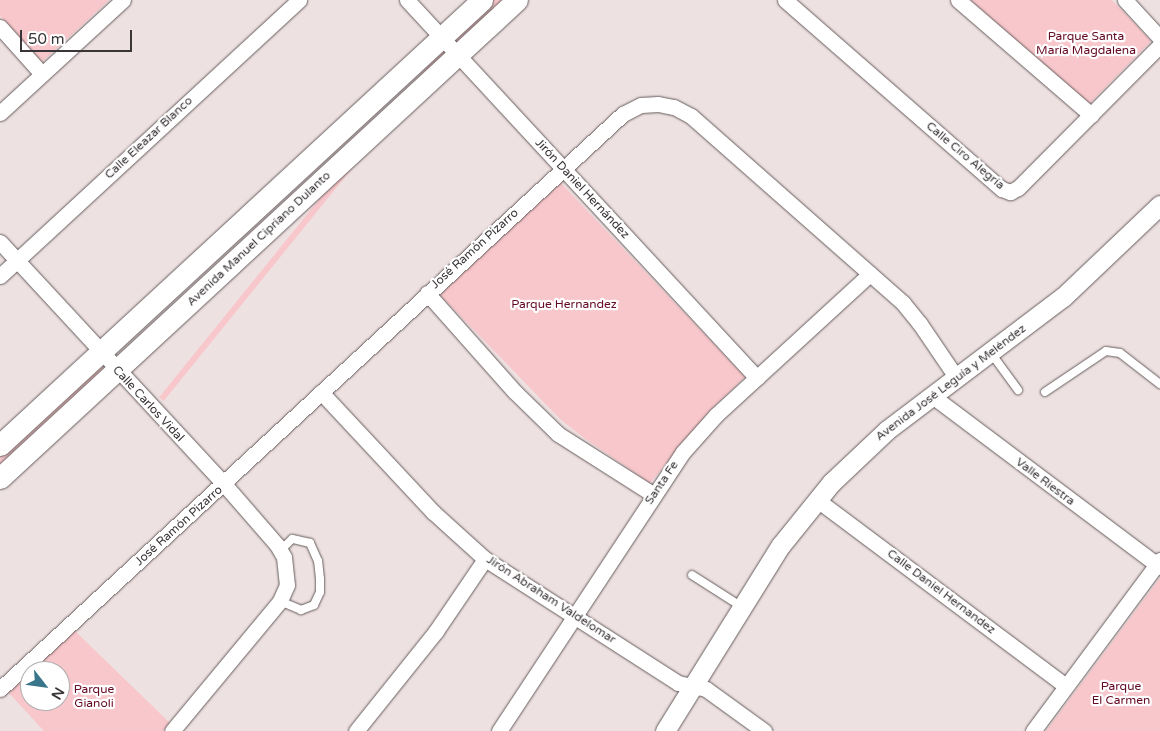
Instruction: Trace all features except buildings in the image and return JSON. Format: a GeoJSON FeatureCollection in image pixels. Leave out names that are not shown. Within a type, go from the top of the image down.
{"type":"FeatureCollection","features":[{"type":"Feature","properties":{"kind":"main road","name":"Avenida Manuel Cipriano Dulanto"},"geometry":{"type":"LineString","coordinates":[[0,444],[482,0]]}},
{"type":"Feature","properties":{"kind":"main road","name":"Avenida Manuel Cipriano Dulanto"},"geometry":{"type":"LineString","coordinates":[[0,478],[517,0]]}},
{"type":"Feature","properties":{"kind":"street"},"geometry":{"type":"LineString","coordinates":[[0,113],[123,0]]}},
{"type":"Feature","properties":{"kind":"street","name":"Calle Eleazar Blanco"},"geometry":{"type":"LineString","coordinates":[[0,276],[299,0]]}},
{"type":"Feature","properties":{"kind":"street","name":"Jirón Daniel Hernández"},"geometry":{"type":"LineString","coordinates":[[407,0],[757,378]]}},
{"type":"Feature","properties":{"kind":"street","name":"Calle Ciro Alegría"},"geometry":{"type":"LineString","coordinates":[[785,0],[1002,189],[1010,192],[1018,188],[1160,45]]}},
{"type":"Feature","properties":{"kind":"street"},"geometry":{"type":"LineString","coordinates":[[958,0],[1091,115]]}},
{"type":"Feature","properties":{"kind":"street"},"geometry":{"type":"LineString","coordinates":[[1124,0],[1160,38]]}},
{"type":"Feature","properties":{"kind":"street"},"geometry":{"type":"LineString","coordinates":[[0,27],[42,74]]}},
{"type":"Feature","properties":{"kind":"street","name":"José Ramón Pizarro"},"geometry":{"type":"LineString","coordinates":[[0,689],[224,484],[562,169],[623,114],[641,105],[658,104],[674,107],[691,116],[903,303],[920,324],[956,377]]}},
{"type":"Feature","properties":{"kind":"street","name":"Avenida José Leguía y Meléndez"},"geometry":{"type":"LineString","coordinates":[[665,731],[781,545],[816,499],[864,449],[931,395],[991,353],[1063,297],[1160,205]]}},
{"type":"Feature","properties":{"kind":"street","name":"Calle Carlos Vidal"},"geometry":{"type":"LineString","coordinates":[[0,242],[224,484],[280,551],[287,571],[287,586],[280,601]]}},
{"type":"Feature","properties":{"kind":"street","name":"Santa Fe"},"geometry":{"type":"LineString","coordinates":[[499,731],[654,495],[697,435],[870,274]]}},
{"type":"Feature","properties":{"kind":"street"},"geometry":{"type":"LineString","coordinates":[[427,293],[515,392],[558,434],[654,495]]}},
{"type":"Feature","properties":{"kind":"street","name":"Jirón Abraham Valdelomar"},"geometry":{"type":"LineString","coordinates":[[321,392],[433,512],[485,559],[575,615],[678,683],[706,689],[764,731]]}},
{"type":"Feature","properties":{"kind":"street","name":"Valle Riestra"},"geometry":{"type":"LineString","coordinates":[[931,395],[1159,564]]}},
{"type":"Feature","properties":{"kind":"street","name":"Calle Daniel Hernandez"},"geometry":{"type":"LineString","coordinates":[[816,499],[1066,686]]}},
{"type":"Feature","properties":{"kind":"street"},"geometry":{"type":"LineString","coordinates":[[356,731],[436,630],[485,559]]}},
{"type":"Feature","properties":{"kind":"street"},"geometry":{"type":"LineString","coordinates":[[1033,731],[1159,564]]}},
{"type":"Feature","properties":{"kind":"street"},"geometry":{"type":"LineString","coordinates":[[172,731],[280,601]]}},
{"type":"Feature","properties":{"kind":"lane"},"geometry":{"type":"LineString","coordinates":[[1045,392],[1106,351],[1120,353],[1160,384]]}},
{"type":"Feature","properties":{"kind":"lane"},"geometry":{"type":"LineString","coordinates":[[991,353],[1018,390]]}},
{"type":"Feature","properties":{"kind":"lane"},"geometry":{"type":"LineString","coordinates":[[280,551],[292,539],[302,539],[310,543],[318,561],[320,592],[314,605],[301,610],[280,601]]}},
{"type":"Feature","properties":{"kind":"lane"},"geometry":{"type":"LineString","coordinates":[[692,575],[742,608]]}},
{"type":"Feature","properties":{"kind":"green space"},"geometry":{"type":"Polygon","coordinates":[[[0,0],[109,0],[42,62],[0,16],[0,0]]]}},
{"type":"Feature","properties":{"kind":"green space"},"geometry":{"type":"Polygon","coordinates":[[[489,0],[510,0],[457,44],[452,39],[489,0]]]}},
{"type":"Feature","properties":{"kind":"green space","name":"Parque Santa María Magdalena"},"geometry":{"type":"Polygon","coordinates":[[[969,0],[1112,0],[1151,41],[1088,105],[969,0]]]}},
{"type":"Feature","properties":{"kind":"green space"},"geometry":{"type":"Polygon","coordinates":[[[441,49],[446,53],[164,401],[159,397],[441,49]]]}},
{"type":"Feature","properties":{"kind":"green space","name":"Parque Hernandez"},"geometry":{"type":"Polygon","coordinates":[[[560,182],[745,377],[711,409],[650,483],[584,438],[560,419],[439,294],[560,182]]]}},
{"type":"Feature","properties":{"kind":"green space"},"geometry":{"type":"Polygon","coordinates":[[[101,363],[105,367],[0,468],[0,452],[101,363]]]}},
{"type":"Feature","properties":{"kind":"green space","name":"Parque El Carmen"},"geometry":{"type":"Polygon","coordinates":[[[1160,578],[1160,731],[1046,731],[1160,578]]]}},
{"type":"Feature","properties":{"kind":"green space","name":"Parque Gianoli"},"geometry":{"type":"Polygon","coordinates":[[[74,630],[170,723],[163,731],[44,731],[26,711],[70,711],[70,661],[40,661],[74,630]]]}},
{"type":"Feature","properties":{"kind":"green space","name":"Parque Gianoli"},"geometry":{"type":"Polygon","coordinates":[[[20,679],[20,705],[7,691],[20,679]]]}}]}
